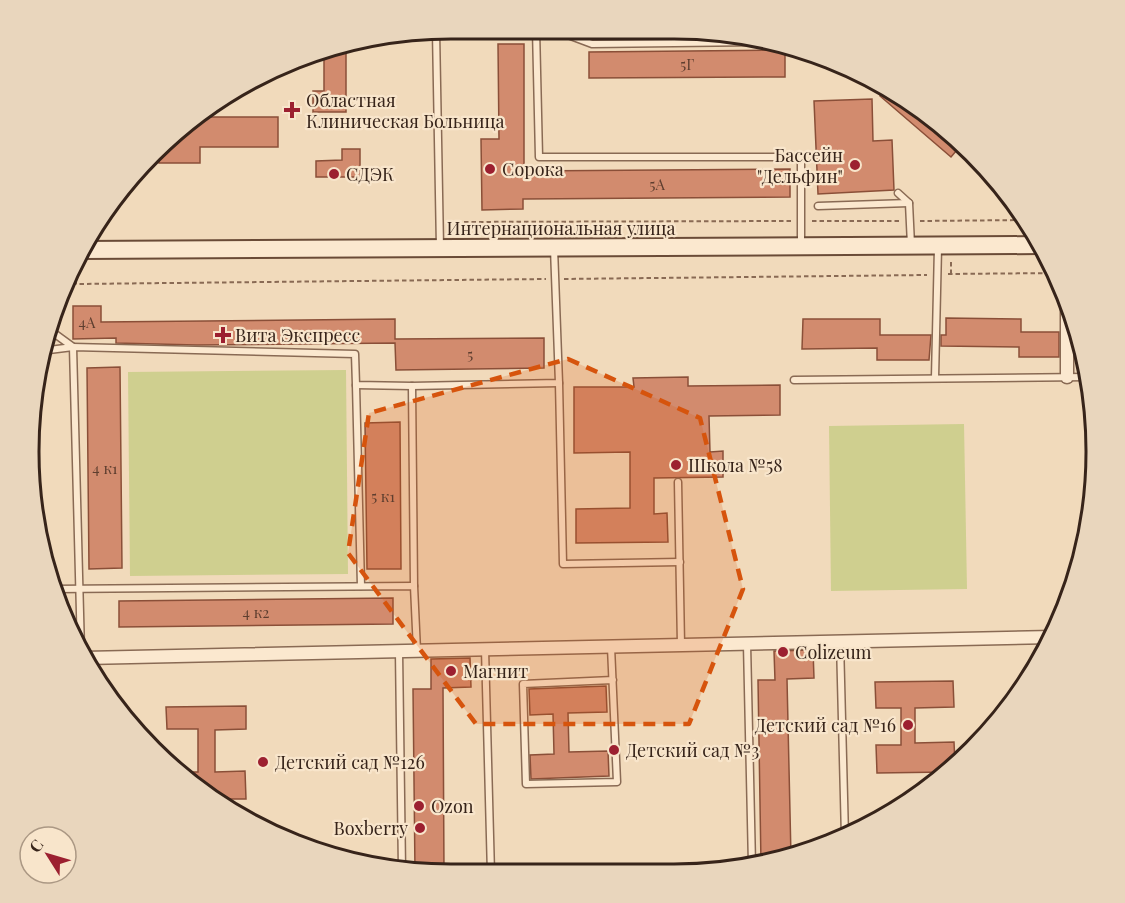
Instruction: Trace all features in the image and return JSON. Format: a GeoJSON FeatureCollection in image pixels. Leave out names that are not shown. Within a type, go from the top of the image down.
{"type":"FeatureCollection","features":[{"type":"Feature","properties":{"kind":"main road","name":"Интернациональная улица"},"geometry":{"type":"LineString","coordinates":[[92,250],[1031,245]]}},
{"type":"Feature","properties":{"kind":"street"},"geometry":{"type":"LineString","coordinates":[[1067,329],[1067,377]]}},
{"type":"Feature","properties":{"kind":"street"},"geometry":{"type":"LineString","coordinates":[[95,659],[1041,637]]}},
{"type":"Feature","properties":{"kind":"lane"},"geometry":{"type":"LineString","coordinates":[[536,39],[539,157],[801,157],[801,246]]}},
{"type":"Feature","properties":{"kind":"lane"},"geometry":{"type":"LineString","coordinates":[[579,39],[592,44],[722,42]]}},
{"type":"Feature","properties":{"kind":"lane"},"geometry":{"type":"LineString","coordinates":[[436,40],[440,248]]}},
{"type":"Feature","properties":{"kind":"lane"},"geometry":{"type":"LineString","coordinates":[[898,193],[909,203],[911,246]]}},
{"type":"Feature","properties":{"kind":"lane"},"geometry":{"type":"LineString","coordinates":[[818,206],[909,203]]}},
{"type":"Feature","properties":{"kind":"lane"},"geometry":{"type":"LineString","coordinates":[[935,378],[938,246]]}},
{"type":"Feature","properties":{"kind":"lane"},"geometry":{"type":"LineString","coordinates":[[554,248],[563,564],[680,562]]}},
{"type":"Feature","properties":{"kind":"lane"},"geometry":{"type":"LineString","coordinates":[[56,335],[73,347]]}},
{"type":"Feature","properties":{"kind":"lane"},"geometry":{"type":"LineString","coordinates":[[73,347],[79,589],[85,640]]}},
{"type":"Feature","properties":{"kind":"lane"},"geometry":{"type":"LineString","coordinates":[[52,350],[73,347],[356,354],[361,586]]}},
{"type":"Feature","properties":{"kind":"lane"},"geometry":{"type":"LineString","coordinates":[[794,380],[1079,377]]}},
{"type":"Feature","properties":{"kind":"lane"},"geometry":{"type":"LineString","coordinates":[[356,385],[559,383]]}},
{"type":"Feature","properties":{"kind":"lane"},"geometry":{"type":"LineString","coordinates":[[412,386],[417,651]]}},
{"type":"Feature","properties":{"kind":"lane"},"geometry":{"type":"LineString","coordinates":[[678,482],[681,645]]}},
{"type":"Feature","properties":{"kind":"lane"},"geometry":{"type":"LineString","coordinates":[[63,589],[414,586]]}},
{"type":"Feature","properties":{"kind":"lane"},"geometry":{"type":"LineString","coordinates":[[840,641],[844,827]]}},
{"type":"Feature","properties":{"kind":"lane"},"geometry":{"type":"LineString","coordinates":[[747,644],[752,856]]}},
{"type":"Feature","properties":{"kind":"lane"},"geometry":{"type":"LineString","coordinates":[[611,646],[613,680],[617,782],[526,784],[523,684],[613,680]]}},
{"type":"Feature","properties":{"kind":"lane"},"geometry":{"type":"LineString","coordinates":[[485,649],[491,864]]}},
{"type":"Feature","properties":{"kind":"lane"},"geometry":{"type":"LineString","coordinates":[[399,651],[402,860]]}},
{"type":"Feature","properties":{"kind":"path"},"geometry":{"type":"LineString","coordinates":[[440,222],[1015,220]]}},
{"type":"Feature","properties":{"kind":"highlighted area"},"geometry":{"type":"Polygon","coordinates":[[[568,359],[700,418],[743,589],[689,724],[476,724],[348,553],[369,413],[568,359]]]}},
{"type":"Feature","properties":{"kind":"green space"},"geometry":{"type":"Polygon","coordinates":[[[346,370],[348,574],[130,576],[128,372],[346,370]]]}},
{"type":"Feature","properties":{"kind":"green space"},"geometry":{"type":"Polygon","coordinates":[[[964,424],[967,589],[831,591],[829,426],[964,424]]]}},
{"type":"Feature","properties":{"kind":"building"},"geometry":{"type":"Polygon","coordinates":[[[498,44],[524,44],[524,171],[790,169],[790,197],[523,199],[523,209],[482,210],[481,139],[499,139],[498,44]]]}},
{"type":"Feature","properties":{"kind":"building"},"geometry":{"type":"Polygon","coordinates":[[[768,50],[785,55],[785,77],[589,78],[589,52],[768,50]]]}},
{"type":"Feature","properties":{"kind":"building"},"geometry":{"type":"Polygon","coordinates":[[[346,53],[346,112],[313,112],[313,91],[324,91],[324,59],[346,53]]]}},
{"type":"Feature","properties":{"kind":"building"},"geometry":{"type":"Polygon","coordinates":[[[880,96],[925,124],[956,151],[951,157],[880,96]]]}},
{"type":"Feature","properties":{"kind":"building","name":"Бассейн \"Дельфин\""},"geometry":{"type":"Polygon","coordinates":[[[872,99],[873,141],[892,140],[894,190],[818,194],[814,101],[872,99]]]}},
{"type":"Feature","properties":{"kind":"building"},"geometry":{"type":"Polygon","coordinates":[[[210,117],[278,117],[278,147],[200,147],[200,163],[159,163],[180,141],[210,117]]]}},
{"type":"Feature","properties":{"kind":"building"},"geometry":{"type":"Polygon","coordinates":[[[342,149],[360,149],[360,177],[316,177],[316,161],[342,160],[342,149]]]}},
{"type":"Feature","properties":{"kind":"building"},"geometry":{"type":"Polygon","coordinates":[[[73,306],[101,306],[101,322],[395,319],[395,339],[544,338],[544,368],[396,370],[395,343],[197,345],[116,343],[116,338],[73,339],[73,306]]]}},
{"type":"Feature","properties":{"kind":"building"},"geometry":{"type":"Polygon","coordinates":[[[946,318],[1021,319],[1021,332],[1059,332],[1059,357],[1019,357],[1019,347],[941,346],[941,335],[946,335],[946,318]]]}},
{"type":"Feature","properties":{"kind":"building"},"geometry":{"type":"Polygon","coordinates":[[[803,319],[880,319],[880,335],[931,335],[929,360],[877,360],[877,348],[802,349],[803,319]]]}},
{"type":"Feature","properties":{"kind":"building"},"geometry":{"type":"Polygon","coordinates":[[[120,367],[122,568],[89,569],[87,368],[120,367]]]}},
{"type":"Feature","properties":{"kind":"building","name":"Школа №58"},"geometry":{"type":"Polygon","coordinates":[[[688,377],[688,386],[780,385],[780,415],[709,416],[710,452],[723,451],[723,477],[654,478],[654,514],[667,513],[668,542],[576,543],[576,509],[630,508],[630,452],[574,453],[574,387],[634,387],[633,378],[688,377]]]}},
{"type":"Feature","properties":{"kind":"building"},"geometry":{"type":"Polygon","coordinates":[[[400,422],[401,569],[367,569],[365,423],[400,422]]]}},
{"type":"Feature","properties":{"kind":"building"},"geometry":{"type":"Polygon","coordinates":[[[393,598],[393,624],[119,627],[119,601],[393,598]]]}},
{"type":"Feature","properties":{"kind":"building"},"geometry":{"type":"Polygon","coordinates":[[[813,650],[814,678],[787,679],[791,847],[761,854],[758,680],[775,680],[774,651],[813,650]]]}},
{"type":"Feature","properties":{"kind":"building"},"geometry":{"type":"Polygon","coordinates":[[[470,658],[471,687],[443,688],[444,864],[415,862],[413,689],[431,689],[431,659],[470,658]]]}},
{"type":"Feature","properties":{"kind":"building","name":"Детский сад №16"},"geometry":{"type":"Polygon","coordinates":[[[953,681],[954,707],[915,708],[915,743],[954,742],[954,753],[933,772],[877,773],[876,745],[901,745],[901,708],[876,708],[875,682],[953,681]]]}},
{"type":"Feature","properties":{"kind":"building","name":"Детский сад №3"},"geometry":{"type":"Polygon","coordinates":[[[606,686],[607,712],[568,713],[569,752],[608,751],[609,776],[531,779],[530,755],[554,754],[553,714],[530,715],[529,689],[606,686]]]}},
{"type":"Feature","properties":{"kind":"building","name":"Детский сад №126"},"geometry":{"type":"Polygon","coordinates":[[[246,706],[246,729],[215,730],[215,772],[245,771],[246,799],[230,799],[192,772],[198,772],[198,729],[167,729],[166,707],[246,706]]]}},
{"type":"Feature","properties":{"kind":"place","name":"Областная Клиническая Больница"},"geometry":{"type":"Point","coordinates":[292,110]}},
{"type":"Feature","properties":{"kind":"place","name":"Бассейн \"Дельфин\""},"geometry":{"type":"Point","coordinates":[855,165]}},
{"type":"Feature","properties":{"kind":"place","name":"Сорока"},"geometry":{"type":"Point","coordinates":[490,169]}},
{"type":"Feature","properties":{"kind":"place","name":"СДЭК"},"geometry":{"type":"Point","coordinates":[334,174]}},
{"type":"Feature","properties":{"kind":"place","name":"Вита Экспресс"},"geometry":{"type":"Point","coordinates":[223,335]}},
{"type":"Feature","properties":{"kind":"place","name":"Школа №58"},"geometry":{"type":"Point","coordinates":[676,465]}},
{"type":"Feature","properties":{"kind":"place","name":"Colizeum"},"geometry":{"type":"Point","coordinates":[783,652]}},
{"type":"Feature","properties":{"kind":"place","name":"Магнит"},"geometry":{"type":"Point","coordinates":[451,671]}},
{"type":"Feature","properties":{"kind":"place","name":"Детский сад №16"},"geometry":{"type":"Point","coordinates":[908,725]}},
{"type":"Feature","properties":{"kind":"place","name":"Детский сад №3"},"geometry":{"type":"Point","coordinates":[614,750]}},
{"type":"Feature","properties":{"kind":"place","name":"Детский сад №126"},"geometry":{"type":"Point","coordinates":[263,762]}},
{"type":"Feature","properties":{"kind":"place","name":"Ozon"},"geometry":{"type":"Point","coordinates":[419,806]}},
{"type":"Feature","properties":{"kind":"place","name":"Boxberry"},"geometry":{"type":"Point","coordinates":[420,828]}}]}
